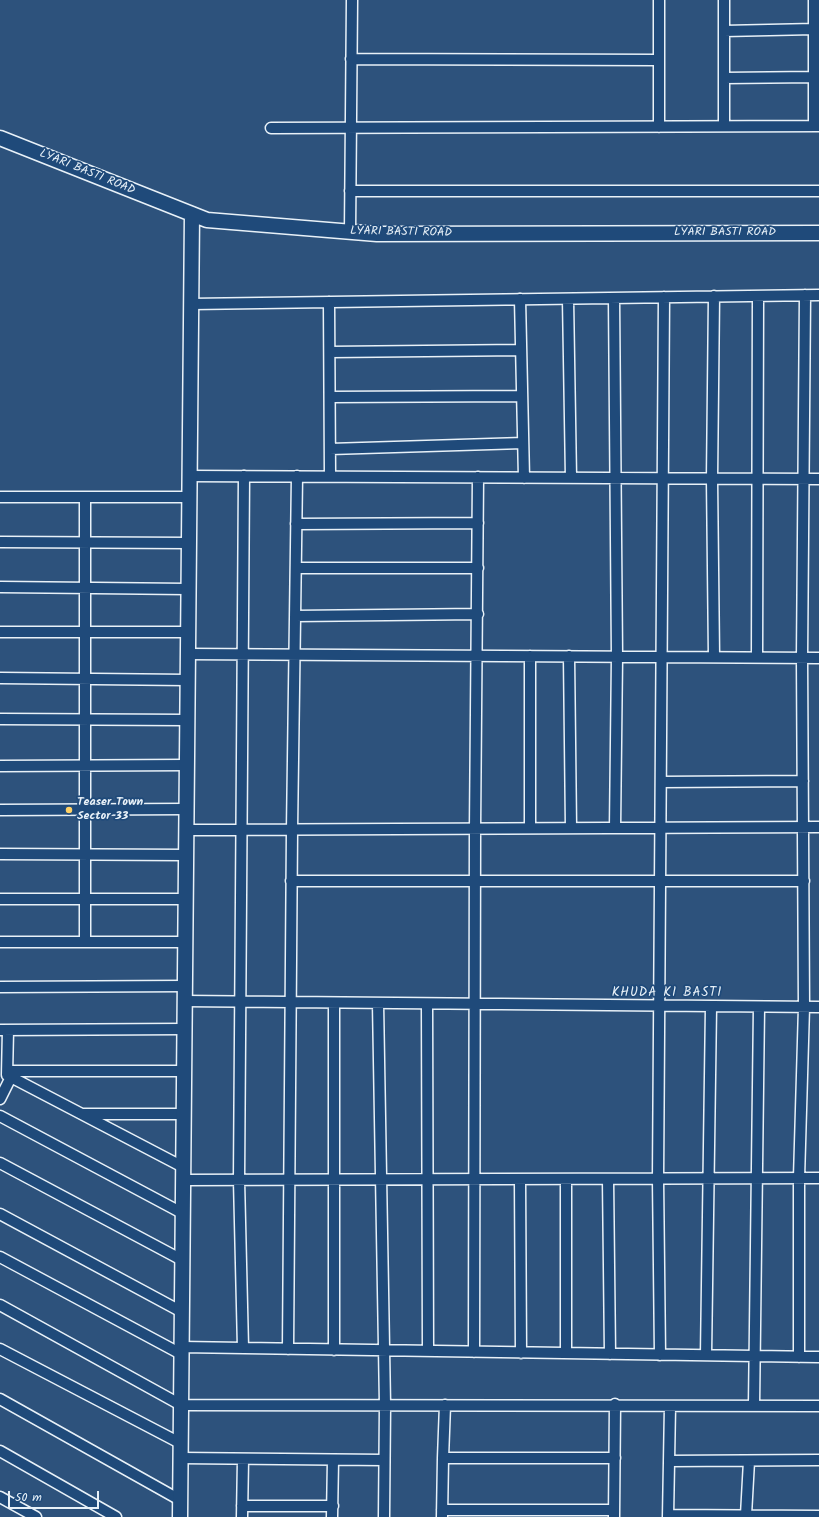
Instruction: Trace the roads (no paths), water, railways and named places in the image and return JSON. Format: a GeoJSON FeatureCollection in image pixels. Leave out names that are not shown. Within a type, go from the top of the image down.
{"type":"FeatureCollection","features":[{"type":"Feature","properties":{"kind":"street"},"geometry":{"type":"LineString","coordinates":[[350,232],[352,0]]}},
{"type":"Feature","properties":{"kind":"street"},"geometry":{"type":"LineString","coordinates":[[659,0],[659,127]]}},
{"type":"Feature","properties":{"kind":"street"},"geometry":{"type":"LineString","coordinates":[[724,0],[724,126]]}},
{"type":"Feature","properties":{"kind":"street"},"geometry":{"type":"LineString","coordinates":[[271,128],[817,126],[814,77],[816,44],[814,29],[814,0]]}},
{"type":"Feature","properties":{"kind":"street"},"geometry":{"type":"LineString","coordinates":[[724,31],[814,29]]}},
{"type":"Feature","properties":{"kind":"street"},"geometry":{"type":"LineString","coordinates":[[351,59],[659,60]]}},
{"type":"Feature","properties":{"kind":"street"},"geometry":{"type":"LineString","coordinates":[[724,78],[814,77]]}},
{"type":"Feature","properties":{"kind":"street","name":"LYARI BASTI ROAD"},"geometry":{"type":"LineString","coordinates":[[0,138],[207,220],[377,234],[819,233]]}},
{"type":"Feature","properties":{"kind":"street"},"geometry":{"type":"LineString","coordinates":[[350,192],[819,191]]}},
{"type":"Feature","properties":{"kind":"street"},"geometry":{"type":"LineString","coordinates":[[180,1517],[192,214]]}},
{"type":"Feature","properties":{"kind":"street"},"geometry":{"type":"LineString","coordinates":[[799,1357],[799,1178],[804,1007],[802,658],[805,295]]}},
{"type":"Feature","properties":{"kind":"street"},"geometry":{"type":"LineString","coordinates":[[191,304],[819,295]]}},
{"type":"Feature","properties":{"kind":"street"},"geometry":{"type":"LineString","coordinates":[[714,296],[712,479],[714,657]]}},
{"type":"Feature","properties":{"kind":"street"},"geometry":{"type":"LineString","coordinates":[[757,657],[758,296]]}},
{"type":"Feature","properties":{"kind":"street"},"geometry":{"type":"LineString","coordinates":[[660,1355],[658,1179],[664,478],[664,297]]}},
{"type":"Feature","properties":{"kind":"street"},"geometry":{"type":"LineString","coordinates":[[614,298],[617,657],[614,828]]}},
{"type":"Feature","properties":{"kind":"street"},"geometry":{"type":"LineString","coordinates":[[520,299],[524,478]]}},
{"type":"Feature","properties":{"kind":"street"},"geometry":{"type":"LineString","coordinates":[[568,299],[571,478]]}},
{"type":"Feature","properties":{"kind":"street"},"geometry":{"type":"LineString","coordinates":[[330,302],[330,476]]}},
{"type":"Feature","properties":{"kind":"street"},"geometry":{"type":"LineString","coordinates":[[330,352],[521,350]]}},
{"type":"Feature","properties":{"kind":"street"},"geometry":{"type":"LineString","coordinates":[[330,397],[522,396]]}},
{"type":"Feature","properties":{"kind":"street"},"geometry":{"type":"LineString","coordinates":[[330,449],[523,444]]}},
{"type":"Feature","properties":{"kind":"street"},"geometry":{"type":"LineString","coordinates":[[189,476],[819,479]]}},
{"type":"Feature","properties":{"kind":"street"},"geometry":{"type":"LineString","coordinates":[[243,1348],[239,1180],[242,1002],[241,830],[244,655],[244,476]]}},
{"type":"Feature","properties":{"kind":"street"},"geometry":{"type":"LineString","coordinates":[[288,1349],[291,881],[297,476]]}},
{"type":"Feature","properties":{"kind":"street"},"geometry":{"type":"LineString","coordinates":[[474,1352],[475,829],[478,477]]}},
{"type":"Feature","properties":{"kind":"street"},"geometry":{"type":"LineString","coordinates":[[0,497],[189,497]]}},
{"type":"Feature","properties":{"kind":"street"},"geometry":{"type":"LineString","coordinates":[[85,497],[85,942]]}},
{"type":"Feature","properties":{"kind":"street"},"geometry":{"type":"LineString","coordinates":[[296,524],[478,523]]}},
{"type":"Feature","properties":{"kind":"street"},"geometry":{"type":"LineString","coordinates":[[0,542],[189,543]]}},
{"type":"Feature","properties":{"kind":"street"},"geometry":{"type":"LineString","coordinates":[[296,568],[478,568]]}},
{"type":"Feature","properties":{"kind":"street"},"geometry":{"type":"LineString","coordinates":[[0,587],[188,589]]}},
{"type":"Feature","properties":{"kind":"street"},"geometry":{"type":"LineString","coordinates":[[295,616],[478,614]]}},
{"type":"Feature","properties":{"kind":"street"},"geometry":{"type":"LineString","coordinates":[[0,632],[188,632]]}},
{"type":"Feature","properties":{"kind":"street"},"geometry":{"type":"LineString","coordinates":[[188,654],[819,658]]}},
{"type":"Feature","properties":{"kind":"street"},"geometry":{"type":"LineString","coordinates":[[530,656],[530,828]]}},
{"type":"Feature","properties":{"kind":"street"},"geometry":{"type":"LineString","coordinates":[[570,656],[571,828]]}},
{"type":"Feature","properties":{"kind":"street"},"geometry":{"type":"LineString","coordinates":[[0,678],[188,680]]}},
{"type":"Feature","properties":{"kind":"street"},"geometry":{"type":"LineString","coordinates":[[0,720],[187,720]]}},
{"type":"Feature","properties":{"kind":"street"},"geometry":{"type":"LineString","coordinates":[[0,766],[187,765]]}},
{"type":"Feature","properties":{"kind":"street"},"geometry":{"type":"LineString","coordinates":[[661,782],[803,781]]}},
{"type":"Feature","properties":{"kind":"street"},"geometry":{"type":"LineString","coordinates":[[0,810],[186,809]]}},
{"type":"Feature","properties":{"kind":"street"},"geometry":{"type":"LineString","coordinates":[[186,830],[819,827]]}},
{"type":"Feature","properties":{"kind":"street"},"geometry":{"type":"LineString","coordinates":[[0,854],[186,854]]}},
{"type":"Feature","properties":{"kind":"street"},"geometry":{"type":"LineString","coordinates":[[291,881],[804,881]]}},
{"type":"Feature","properties":{"kind":"street"},"geometry":{"type":"LineString","coordinates":[[0,899],[186,899]]}},
{"type":"Feature","properties":{"kind":"street"},"geometry":{"type":"LineString","coordinates":[[0,942],[185,942]]}},
{"type":"Feature","properties":{"kind":"street"},"geometry":{"type":"LineString","coordinates":[[0,986],[184,986]]}},
{"type":"Feature","properties":{"kind":"street"},"geometry":{"type":"LineString","coordinates":[[184,1001],[819,1008]]}},
{"type":"Feature","properties":{"kind":"street"},"geometry":{"type":"LineString","coordinates":[[334,1003],[334,1350]]}},
{"type":"Feature","properties":{"kind":"street"},"geometry":{"type":"LineString","coordinates":[[378,1003],[385,1405],[384,1517]]}},
{"type":"Feature","properties":{"kind":"street"},"geometry":{"type":"LineString","coordinates":[[427,1004],[428,1351]]}},
{"type":"Feature","properties":{"kind":"street"},"geometry":{"type":"LineString","coordinates":[[706,1355],[711,1006]]}},
{"type":"Feature","properties":{"kind":"street"},"geometry":{"type":"LineString","coordinates":[[754,1406],[759,1007]]}},
{"type":"Feature","properties":{"kind":"street"},"geometry":{"type":"LineString","coordinates":[[0,1099],[9,1074],[4,1030],[184,1028]]}},
{"type":"Feature","properties":{"kind":"street"},"geometry":{"type":"LineString","coordinates":[[9,1074],[184,1071]]}},
{"type":"Feature","properties":{"kind":"street"},"geometry":{"type":"LineString","coordinates":[[9,1074],[82,1114],[183,1173],[239,1180],[819,1178]]}},
{"type":"Feature","properties":{"kind":"street"},"geometry":{"type":"LineString","coordinates":[[82,1114],[184,1114]]}},
{"type":"Feature","properties":{"kind":"street"},"geometry":{"type":"LineString","coordinates":[[0,1116],[182,1213]]}},
{"type":"Feature","properties":{"kind":"street"},"geometry":{"type":"LineString","coordinates":[[0,1163],[182,1260]]}},
{"type":"Feature","properties":{"kind":"street"},"geometry":{"type":"LineString","coordinates":[[520,1179],[521,1353]]}},
{"type":"Feature","properties":{"kind":"street"},"geometry":{"type":"LineString","coordinates":[[566,1179],[566,1353]]}},
{"type":"Feature","properties":{"kind":"street"},"geometry":{"type":"LineString","coordinates":[[608,1179],[610,1354]]}},
{"type":"Feature","properties":{"kind":"street"},"geometry":{"type":"LineString","coordinates":[[0,1214],[182,1312]]}},
{"type":"Feature","properties":{"kind":"street"},"geometry":{"type":"LineString","coordinates":[[0,1257],[181,1350],[243,1348],[819,1357]]}},
{"type":"Feature","properties":{"kind":"street"},"geometry":{"type":"LineString","coordinates":[[0,1305],[181,1405],[615,1404],[670,1406],[819,1406]]}},
{"type":"Feature","properties":{"kind":"street"},"geometry":{"type":"LineString","coordinates":[[0,1349],[180,1443]]}},
{"type":"Feature","properties":{"kind":"street"},"geometry":{"type":"LineString","coordinates":[[0,1399],[180,1500]]}},
{"type":"Feature","properties":{"kind":"street"},"geometry":{"type":"LineString","coordinates":[[445,1405],[442,1513],[614,1514],[615,1404]]}},
{"type":"Feature","properties":{"kind":"street"},"geometry":{"type":"LineString","coordinates":[[670,1406],[668,1516],[819,1516]]}},
{"type":"Feature","properties":{"kind":"street"},"geometry":{"type":"LineString","coordinates":[[0,1451],[116,1517]]}},
{"type":"Feature","properties":{"kind":"street"},"geometry":{"type":"LineString","coordinates":[[180,1458],[384,1460]]}},
{"type":"Feature","properties":{"kind":"street"},"geometry":{"type":"LineString","coordinates":[[443,1458],[615,1458]]}},
{"type":"Feature","properties":{"kind":"street"},"geometry":{"type":"LineString","coordinates":[[242,1517],[243,1459]]}},
{"type":"Feature","properties":{"kind":"street"},"geometry":{"type":"LineString","coordinates":[[332,1517],[333,1460]]}},
{"type":"Feature","properties":{"kind":"street"},"geometry":{"type":"LineString","coordinates":[[669,1461],[819,1460]]}},
{"type":"Feature","properties":{"kind":"street"},"geometry":{"type":"LineString","coordinates":[[746,1515],[749,1461]]}},
{"type":"Feature","properties":{"kind":"street"},"geometry":{"type":"LineString","coordinates":[[0,1497],[36,1517]]}},
{"type":"Feature","properties":{"kind":"street"},"geometry":{"type":"LineString","coordinates":[[242,1506],[333,1506]]}},
{"type":"Feature","properties":{"kind":"place","name":"Teaser Town Sector 33"},"geometry":{"type":"Point","coordinates":[69,810]}},
{"type":"Feature","properties":{"kind":"district","name":"KHUDA KI BASTI"},"geometry":{"type":"Point","coordinates":[667,994]}}]}
